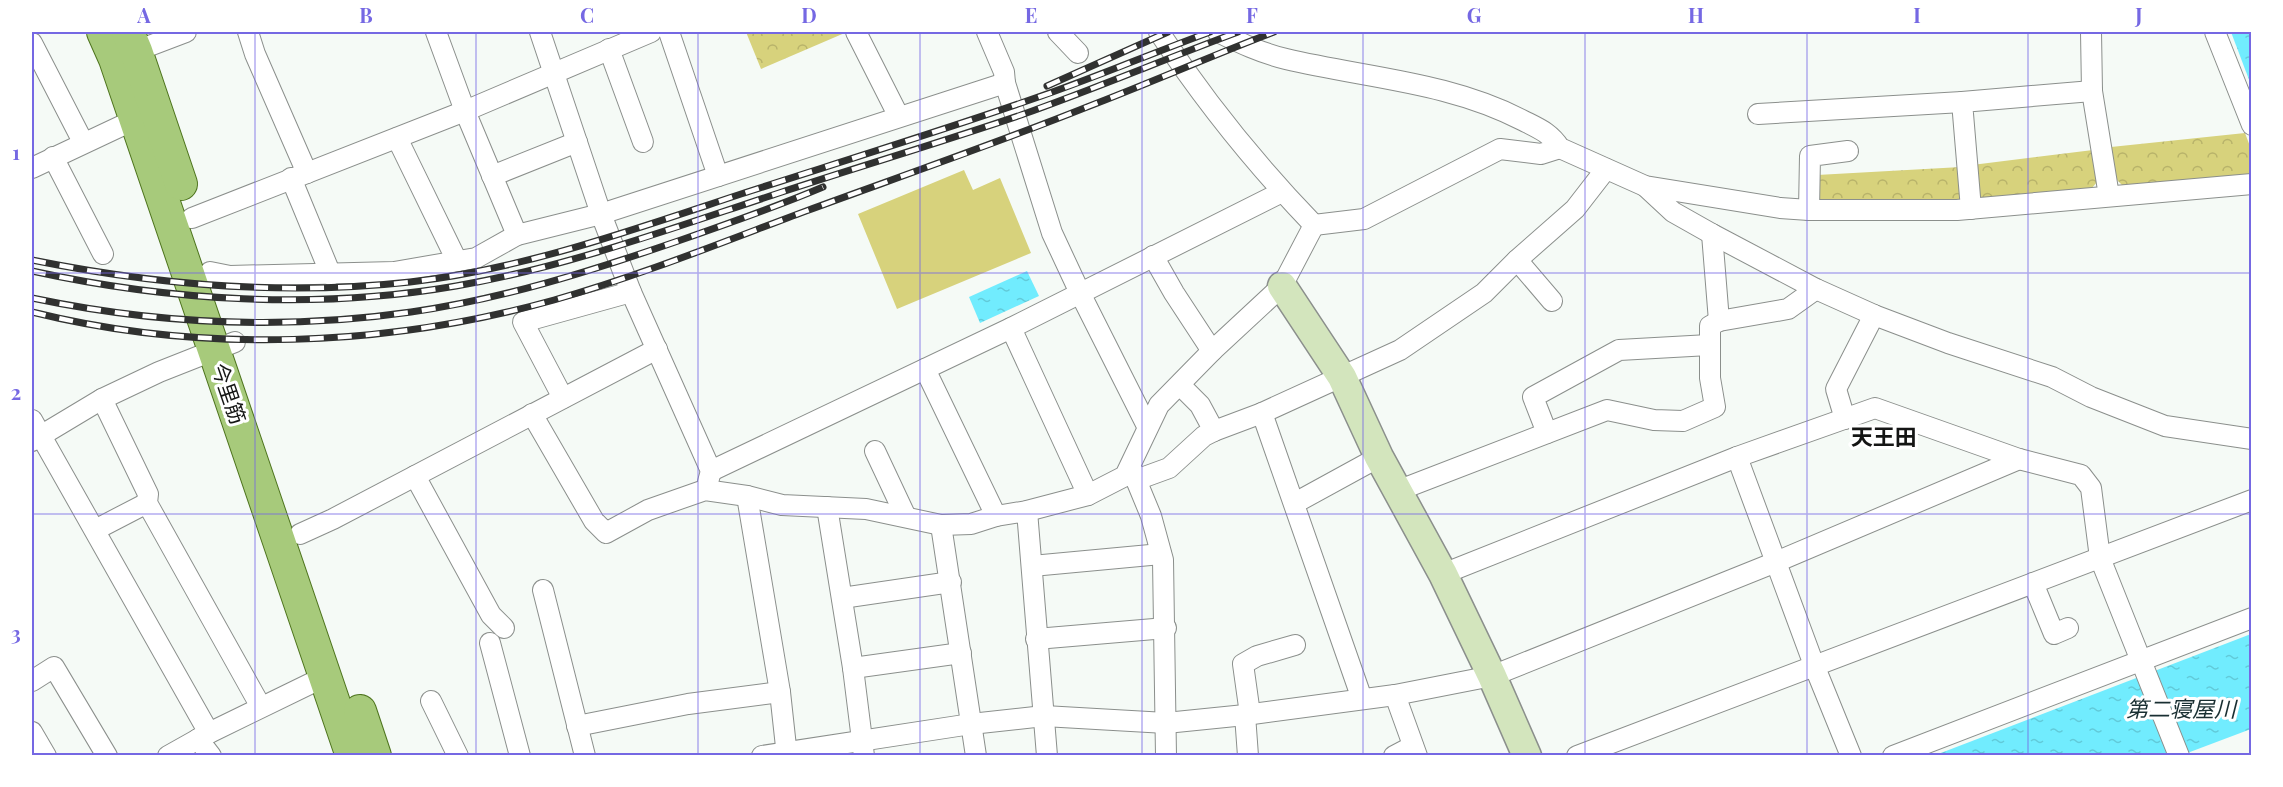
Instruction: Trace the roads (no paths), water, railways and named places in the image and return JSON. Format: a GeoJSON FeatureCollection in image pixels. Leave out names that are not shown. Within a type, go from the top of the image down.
{"type":"FeatureCollection","features":[{"type":"Feature","properties":{"kind":"main road","name":"今里筋"},"geometry":{"type":"LineString","coordinates":[[103,32],[300,534],[375,756]]}},
{"type":"Feature","properties":{"kind":"main road","name":"今里筋"},"geometry":{"type":"LineString","coordinates":[[132,41],[210,272],[225,346],[352,756]]}},
{"type":"Feature","properties":{"kind":"street"},"geometry":{"type":"LineString","coordinates":[[132,41],[186,32]]}},
{"type":"Feature","properties":{"kind":"street"},"geometry":{"type":"LineString","coordinates":[[248,32],[331,275]]}},
{"type":"Feature","properties":{"kind":"street"},"geometry":{"type":"LineString","coordinates":[[436,32],[465,111],[517,235]]}},
{"type":"Feature","properties":{"kind":"street"},"geometry":{"type":"LineString","coordinates":[[540,32],[601,214],[631,292],[711,471],[705,490]]}},
{"type":"Feature","properties":{"kind":"street"},"geometry":{"type":"LineString","coordinates":[[192,218],[465,111],[554,72],[610,42],[651,32]]}},
{"type":"Feature","properties":{"kind":"street"},"geometry":{"type":"LineString","coordinates":[[669,32],[718,176]]}},
{"type":"Feature","properties":{"kind":"street"},"geometry":{"type":"LineString","coordinates":[[988,32],[1004,72],[1005,83],[1052,233],[1148,426]]}},
{"type":"Feature","properties":{"kind":"street"},"geometry":{"type":"LineString","coordinates":[[1058,32],[1078,53]]}},
{"type":"Feature","properties":{"kind":"street"},"geometry":{"type":"LineString","coordinates":[[1159,32],[1188,76],[1282,192],[1314,225]]}},
{"type":"Feature","properties":{"kind":"street"},"geometry":{"type":"LineString","coordinates":[[1218,32],[1257,51],[1285,59],[1436,88],[1497,107],[1551,136],[1560,148],[1645,186],[1780,208],[1809,210],[1971,209],[2252,183]]}},
{"type":"Feature","properties":{"kind":"street"},"geometry":{"type":"LineString","coordinates":[[2091,32],[2092,91],[2109,195]]}},
{"type":"Feature","properties":{"kind":"street"},"geometry":{"type":"LineString","coordinates":[[2215,32],[2252,124]]}},
{"type":"Feature","properties":{"kind":"street"},"geometry":{"type":"LineString","coordinates":[[864,34],[897,112]]}},
{"type":"Feature","properties":{"kind":"street"},"geometry":{"type":"LineString","coordinates":[[610,42],[643,142]]}},
{"type":"Feature","properties":{"kind":"street"},"geometry":{"type":"LineString","coordinates":[[32,43],[83,142]]}},
{"type":"Feature","properties":{"kind":"street"},"geometry":{"type":"LineString","coordinates":[[210,272],[230,276],[394,272],[476,258],[517,235],[601,214],[1005,83]]}},
{"type":"Feature","properties":{"kind":"street"},"geometry":{"type":"LineString","coordinates":[[1758,114],[1962,102],[2092,91]]}},
{"type":"Feature","properties":{"kind":"street"},"geometry":{"type":"LineString","coordinates":[[1962,102],[1971,209]]}},
{"type":"Feature","properties":{"kind":"street"},"geometry":{"type":"LineString","coordinates":[[32,168],[136,119]]}},
{"type":"Feature","properties":{"kind":"street"},"geometry":{"type":"LineString","coordinates":[[397,138],[457,261]]}},
{"type":"Feature","properties":{"kind":"street"},"geometry":{"type":"LineString","coordinates":[[492,176],[577,142]]}},
{"type":"Feature","properties":{"kind":"street"},"geometry":{"type":"LineString","coordinates":[[1314,225],[1364,219],[1500,149],[1541,154],[1560,148]]}},
{"type":"Feature","properties":{"kind":"street"},"geometry":{"type":"LineString","coordinates":[[1809,210],[1810,156],[1848,151]]}},
{"type":"Feature","properties":{"kind":"street"},"geometry":{"type":"LineString","coordinates":[[53,157],[103,254]]}},
{"type":"Feature","properties":{"kind":"street"},"geometry":{"type":"LineString","coordinates":[[532,414],[594,521],[606,533],[648,510],[705,490],[747,496],[783,505],[866,509],[941,525],[971,524],[1088,495],[1133,473],[1169,468],[1204,436],[1400,350],[1484,292],[1575,209],[1606,169]]}},
{"type":"Feature","properties":{"kind":"street"},"geometry":{"type":"LineString","coordinates":[[1645,186],[1673,212],[1712,234],[1816,289],[1874,315],[1948,343],[2052,377],[2091,397],[2162,425],[2252,439]]}},
{"type":"Feature","properties":{"kind":"street"},"geometry":{"type":"LineString","coordinates":[[711,471],[1011,328],[1282,192]]}},
{"type":"Feature","properties":{"kind":"street"},"geometry":{"type":"LineString","coordinates":[[1166,756],[1166,628],[1163,560],[1151,516],[1133,473],[1148,426],[1159,405],[1212,351],[1282,286],[1314,225]]}},
{"type":"Feature","properties":{"kind":"street"},"geometry":{"type":"LineString","coordinates":[[1712,234],[1719,321]]}},
{"type":"Feature","properties":{"kind":"street"},"geometry":{"type":"LineString","coordinates":[[1153,256],[1212,351]]}},
{"type":"Feature","properties":{"kind":"street"},"geometry":{"type":"LineString","coordinates":[[1517,260],[1552,302]]}},
{"type":"Feature","properties":{"kind":"street"},"geometry":{"type":"LineString","coordinates":[[1282,286],[1342,377],[1378,458],[1443,574],[1527,756]]}},
{"type":"Feature","properties":{"kind":"street"},"geometry":{"type":"LineString","coordinates":[[1397,491],[1607,410],[1654,420],[1683,421],[1715,407],[1710,378],[1710,326],[1719,321],[1788,309],[1816,289]]}},
{"type":"Feature","properties":{"kind":"street"},"geometry":{"type":"LineString","coordinates":[[563,398],[523,322],[631,292]]}},
{"type":"Feature","properties":{"kind":"street"},"geometry":{"type":"LineString","coordinates":[[1845,419],[1836,389],[1874,315]]}},
{"type":"Feature","properties":{"kind":"street"},"geometry":{"type":"LineString","coordinates":[[1011,328],[1088,495]]}},
{"type":"Feature","properties":{"kind":"street"},"geometry":{"type":"LineString","coordinates":[[1547,433],[1533,397],[1619,350],[1709,345]]}},
{"type":"Feature","properties":{"kind":"street"},"geometry":{"type":"LineString","coordinates":[[211,756],[203,736],[95,530],[34,433],[159,372],[225,346]]}},
{"type":"Feature","properties":{"kind":"street"},"geometry":{"type":"LineString","coordinates":[[300,534],[333,519],[657,349]]}},
{"type":"Feature","properties":{"kind":"street"},"geometry":{"type":"LineString","coordinates":[[925,369],[996,516]]}},
{"type":"Feature","properties":{"kind":"street"},"geometry":{"type":"LineString","coordinates":[[1180,385],[1200,405],[1214,431]]}},
{"type":"Feature","properties":{"kind":"street"},"geometry":{"type":"LineString","coordinates":[[102,399],[148,494],[147,503],[261,707]]}},
{"type":"Feature","properties":{"kind":"street"},"geometry":{"type":"LineString","coordinates":[[1443,574],[1737,457],[1875,408],[2019,459],[2081,475],[2091,488],[2100,558],[2179,756]]}},
{"type":"Feature","properties":{"kind":"street"},"geometry":{"type":"LineString","coordinates":[[1262,412],[1362,699]]}},
{"type":"Feature","properties":{"kind":"street"},"geometry":{"type":"LineString","coordinates":[[875,451],[906,517]]}},
{"type":"Feature","properties":{"kind":"street"},"geometry":{"type":"LineString","coordinates":[[1737,457],[1814,665],[1851,756]]}},
{"type":"Feature","properties":{"kind":"street"},"geometry":{"type":"LineString","coordinates":[[1295,503],[1378,458]]}},
{"type":"Feature","properties":{"kind":"street"},"geometry":{"type":"LineString","coordinates":[[762,756],[863,748],[971,724],[1044,716],[1166,723],[1395,695],[1492,676],[1776,562],[2019,459]]}},
{"type":"Feature","properties":{"kind":"street"},"geometry":{"type":"LineString","coordinates":[[415,476],[491,615],[504,628]]}},
{"type":"Feature","properties":{"kind":"street"},"geometry":{"type":"LineString","coordinates":[[747,496],[780,692],[787,754]]}},
{"type":"Feature","properties":{"kind":"street"},"geometry":{"type":"LineString","coordinates":[[1577,756],[2252,500]]}},
{"type":"Feature","properties":{"kind":"street"},"geometry":{"type":"LineString","coordinates":[[95,530],[147,503]]}},
{"type":"Feature","properties":{"kind":"street"},"geometry":{"type":"LineString","coordinates":[[827,507],[853,668],[863,748]]}},
{"type":"Feature","properties":{"kind":"street"},"geometry":{"type":"LineString","coordinates":[[1027,511],[1047,756]]}},
{"type":"Feature","properties":{"kind":"street"},"geometry":{"type":"LineString","coordinates":[[941,525],[976,756]]}},
{"type":"Feature","properties":{"kind":"street"},"geometry":{"type":"LineString","coordinates":[[1032,566],[1161,554]]}},
{"type":"Feature","properties":{"kind":"street"},"geometry":{"type":"LineString","coordinates":[[842,598],[951,582]]}},
{"type":"Feature","properties":{"kind":"street"},"geometry":{"type":"LineString","coordinates":[[2033,583],[2054,634]]}},
{"type":"Feature","properties":{"kind":"street"},"geometry":{"type":"LineString","coordinates":[[543,590],[585,756]]}},
{"type":"Feature","properties":{"kind":"street"},"geometry":{"type":"LineString","coordinates":[[1893,756],[2143,666],[2252,618]]}},
{"type":"Feature","properties":{"kind":"street"},"geometry":{"type":"LineString","coordinates":[[1036,639],[1166,628]]}},
{"type":"Feature","properties":{"kind":"street"},"geometry":{"type":"LineString","coordinates":[[490,643],[520,756]]}},
{"type":"Feature","properties":{"kind":"street"},"geometry":{"type":"LineString","coordinates":[[1248,756],[1248,714],[1243,664],[1257,656],[1295,645]]}},
{"type":"Feature","properties":{"kind":"street"},"geometry":{"type":"LineString","coordinates":[[853,668],[961,653]]}},
{"type":"Feature","properties":{"kind":"street"},"geometry":{"type":"LineString","coordinates":[[32,681],[54,667],[107,756]]}},
{"type":"Feature","properties":{"kind":"street"},"geometry":{"type":"LineString","coordinates":[[168,756],[203,736],[326,676]]}},
{"type":"Feature","properties":{"kind":"street"},"geometry":{"type":"LineString","coordinates":[[578,726],[688,704],[780,692]]}},
{"type":"Feature","properties":{"kind":"street"},"geometry":{"type":"LineString","coordinates":[[1394,756],[1415,751],[1395,695]]}},
{"type":"Feature","properties":{"kind":"street"},"geometry":{"type":"LineString","coordinates":[[431,701],[458,756]]}},
{"type":"Feature","properties":{"kind":"street"},"geometry":{"type":"LineString","coordinates":[[32,732],[46,756]]}},
{"type":"Feature","properties":{"kind":"water"},"geometry":{"type":"Polygon","coordinates":[[[2231,32],[2251,32],[2251,85],[2231,32]]]}},
{"type":"Feature","properties":{"kind":"water"},"geometry":{"type":"Polygon","coordinates":[[[1027,271],[1039,296],[980,323],[969,297],[1027,271]]]}},
{"type":"Feature","properties":{"kind":"water","name":"第二寝屋川"},"geometry":{"type":"Polygon","coordinates":[[[2251,634],[2251,729],[2182,755],[1933,756],[2251,634]]]}},
{"type":"Feature","properties":{"kind":"railway"},"geometry":{"type":"LineString","coordinates":[[1047,86],[1168,32]]}},
{"type":"Feature","properties":{"kind":"railway"},"geometry":{"type":"LineString","coordinates":[[32,260],[173,282],[267,288],[315,288],[410,282],[494,268],[577,247],[951,126],[1045,95],[1210,32]]}},
{"type":"Feature","properties":{"kind":"railway"},"geometry":{"type":"LineString","coordinates":[[32,271],[136,289],[190,295],[297,300],[403,293],[498,278],[621,245],[991,125],[1238,32]]}},
{"type":"Feature","properties":{"kind":"railway"},"geometry":{"type":"LineString","coordinates":[[32,312],[96,325],[161,334],[227,339],[360,336],[425,328],[490,316],[586,291],[681,258],[1017,134],[1274,32]]}},
{"type":"Feature","properties":{"kind":"railway"},"geometry":{"type":"LineString","coordinates":[[32,298],[126,314],[221,322],[316,321],[411,312],[479,300],[580,273],[715,228],[823,187]]}},
{"type":"Feature","properties":{"kind":"district","name":"天王田"},"geometry":{"type":"Point","coordinates":[1884,436]}}]}
